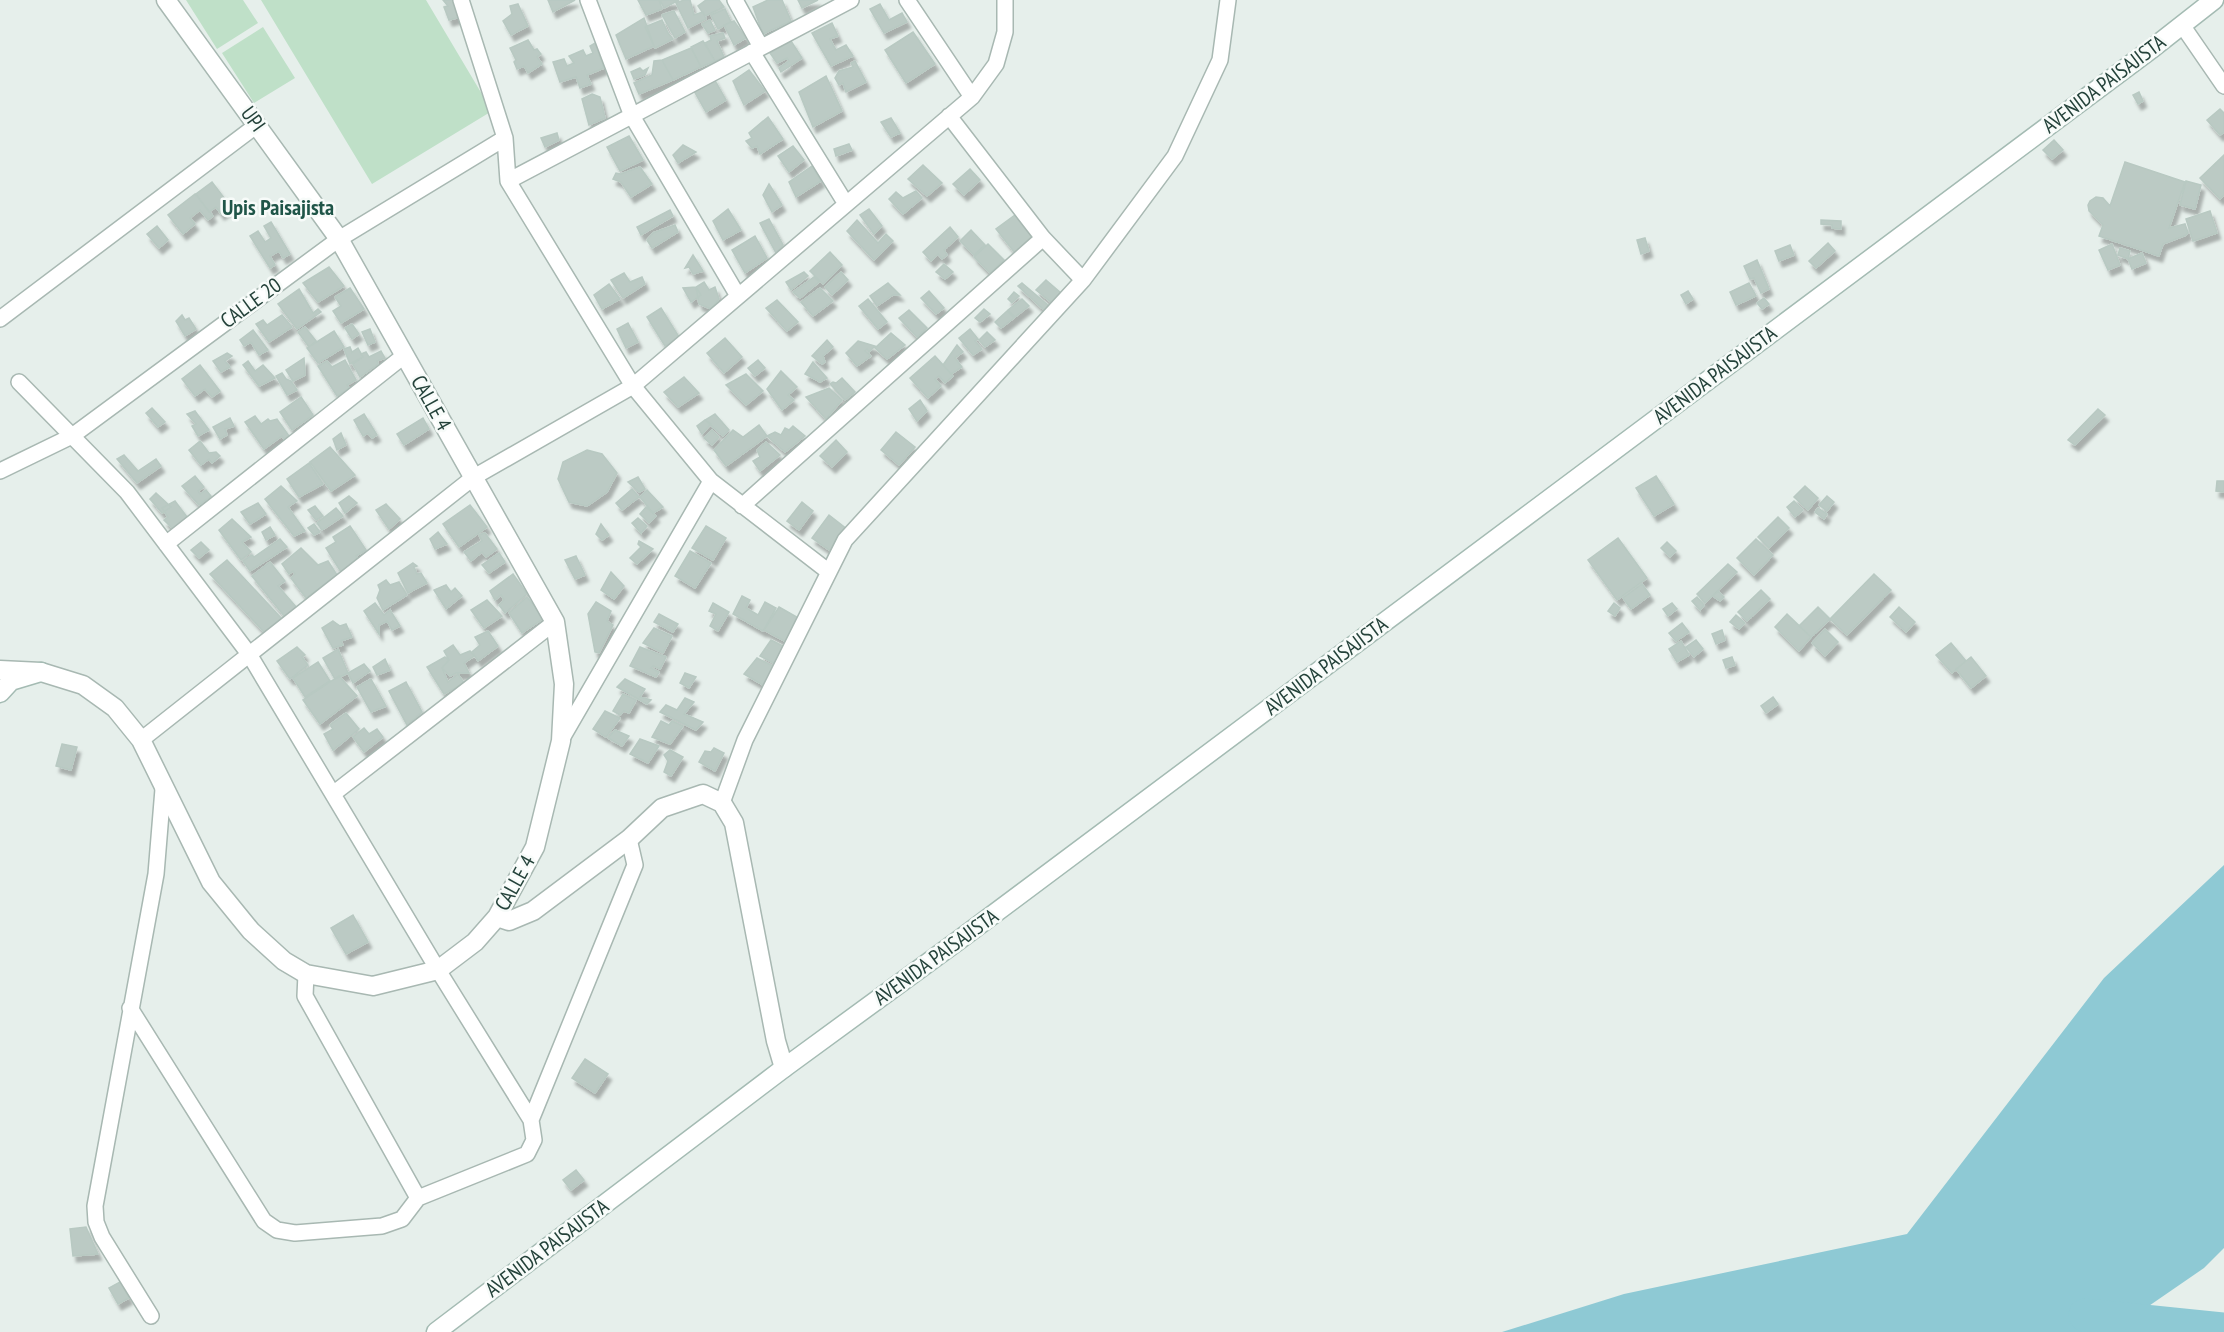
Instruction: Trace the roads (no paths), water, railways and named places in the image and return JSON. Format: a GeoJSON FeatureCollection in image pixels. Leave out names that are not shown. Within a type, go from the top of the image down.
{"type":"FeatureCollection","features":[{"type":"Feature","properties":{"kind":"street","name":"UPI"},"geometry":{"type":"LineString","coordinates":[[166,0],[339,239]]}},
{"type":"Feature","properties":{"kind":"street"},"geometry":{"type":"LineString","coordinates":[[461,0],[505,138],[508,181],[633,386],[711,481],[829,572]]}},
{"type":"Feature","properties":{"kind":"street"},"geometry":{"type":"LineString","coordinates":[[588,0],[632,116],[738,296]]}},
{"type":"Feature","properties":{"kind":"street"},"geometry":{"type":"LineString","coordinates":[[735,0],[757,50],[846,204]]}},
{"type":"Feature","properties":{"kind":"street"},"geometry":{"type":"LineString","coordinates":[[508,181],[851,0]]}},
{"type":"Feature","properties":{"kind":"street"},"geometry":{"type":"LineString","coordinates":[[907,0],[972,96]]}},
{"type":"Feature","properties":{"kind":"street"},"geometry":{"type":"LineString","coordinates":[[141,740],[474,477],[633,386],[949,116],[972,96],[996,64],[1005,32],[1005,0]]}},
{"type":"Feature","properties":{"kind":"street"},"geometry":{"type":"LineString","coordinates":[[722,803],[745,740],[845,540],[1083,280],[1175,156],[1220,60],[1228,0]]}},
{"type":"Feature","properties":{"kind":"street","name":"AVENIDA PAISAJISTA"},"geometry":{"type":"LineString","coordinates":[[436,1332],[784,1068],[1007,904],[2214,0]]}},
{"type":"Feature","properties":{"kind":"street"},"geometry":{"type":"LineString","coordinates":[[2182,25],[2224,86]]}},
{"type":"Feature","properties":{"kind":"street"},"geometry":{"type":"LineString","coordinates":[[949,116],[1043,238],[1083,280]]}},
{"type":"Feature","properties":{"kind":"street"},"geometry":{"type":"LineString","coordinates":[[0,319],[257,125]]}},
{"type":"Feature","properties":{"kind":"street","name":"CALLE 20"},"geometry":{"type":"LineString","coordinates":[[0,471],[72,436],[339,239],[505,138]]}},
{"type":"Feature","properties":{"kind":"street"},"geometry":{"type":"LineString","coordinates":[[742,506],[1043,238]]}},
{"type":"Feature","properties":{"kind":"street","name":"CALLE 4"},"geometry":{"type":"LineString","coordinates":[[0,670],[41,672],[83,685],[116,708],[141,740],[163,789],[211,882],[251,931],[284,961],[306,974],[373,986],[438,970],[475,942],[497,917],[535,847],[561,741],[564,684],[555,622],[339,239]]}},
{"type":"Feature","properties":{"kind":"street"},"geometry":{"type":"LineString","coordinates":[[166,544],[405,355]]}},
{"type":"Feature","properties":{"kind":"street"},"geometry":{"type":"LineString","coordinates":[[19,382],[127,492],[249,654],[438,970],[531,1120],[534,1140],[527,1154],[418,1198],[402,1219],[382,1226],[295,1233],[277,1230],[264,1221],[130,1008]]}},
{"type":"Feature","properties":{"kind":"street"},"geometry":{"type":"LineString","coordinates":[[561,741],[711,481]]}},
{"type":"Feature","properties":{"kind":"street"},"geometry":{"type":"LineString","coordinates":[[333,794],[555,622]]}},
{"type":"Feature","properties":{"kind":"street"},"geometry":{"type":"LineString","coordinates":[[0,693],[11,681],[41,672]]}},
{"type":"Feature","properties":{"kind":"street"},"geometry":{"type":"LineString","coordinates":[[151,1316],[102,1237],[96,1222],[95,1206],[156,874],[163,789]]}},
{"type":"Feature","properties":{"kind":"street"},"geometry":{"type":"LineString","coordinates":[[497,917],[509,921],[533,911],[628,839],[662,808],[703,794],[722,803],[734,823],[776,1041],[784,1068]]}},
{"type":"Feature","properties":{"kind":"street"},"geometry":{"type":"LineString","coordinates":[[531,1120],[635,865],[628,839]]}},
{"type":"Feature","properties":{"kind":"street"},"geometry":{"type":"LineString","coordinates":[[306,974],[305,996],[418,1198]]}},
{"type":"Feature","properties":{"kind":"water"},"geometry":{"type":"Polygon","coordinates":[[[2224,865],[2224,1248],[2204,1268],[2111,1332],[1502,1332],[1624,1294],[1907,1234],[2104,978],[2224,865]]]}},
{"type":"Feature","properties":{"kind":"waterway"},"geometry":{"type":"LineString","coordinates":[[2085,1315],[2224,1329]]}},
{"type":"Feature","properties":{"kind":"district","name":"Upis Paisajista"},"geometry":{"type":"Point","coordinates":[278,207]}}]}
